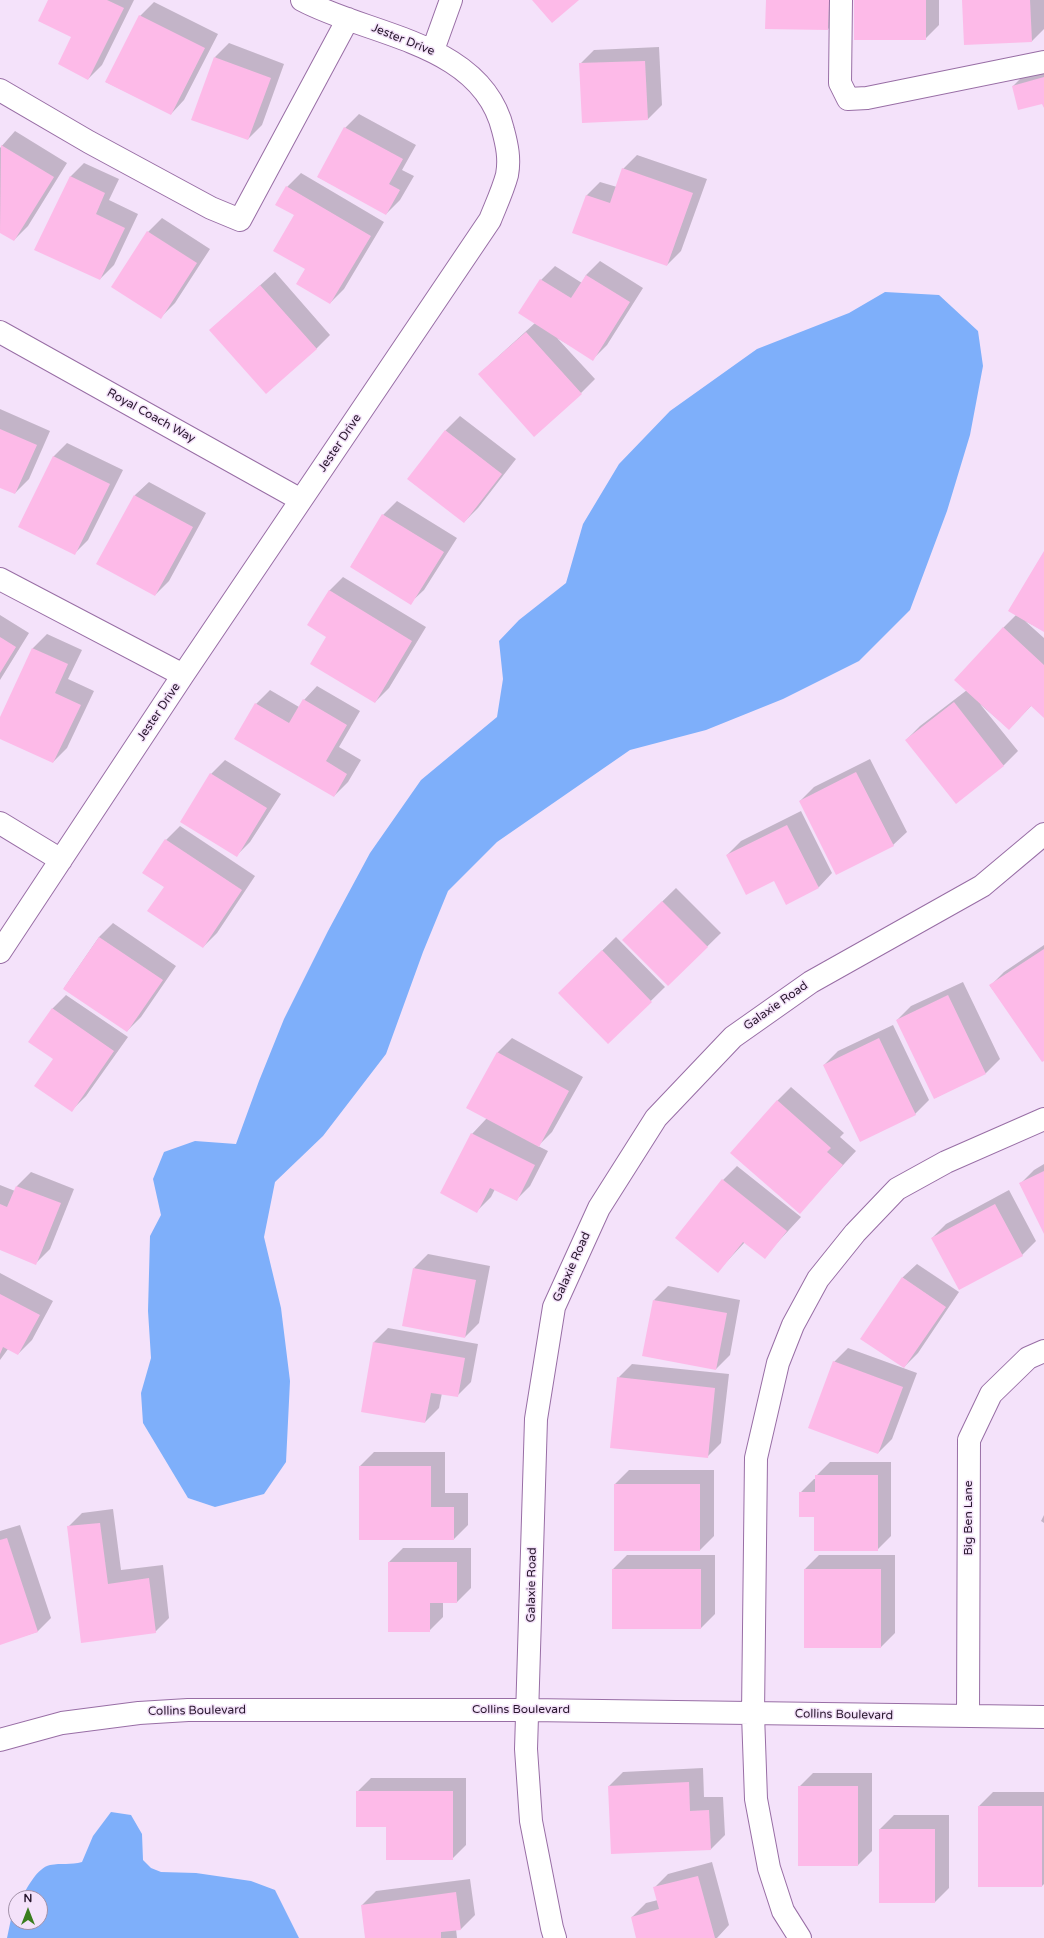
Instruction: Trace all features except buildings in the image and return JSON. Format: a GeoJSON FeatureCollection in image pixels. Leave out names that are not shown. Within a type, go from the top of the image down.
{"type":"FeatureCollection","features":[{"type":"Feature","properties":{"kind":"street","name":"Jester Drive"},"geometry":{"type":"LineString","coordinates":[[0,952],[183,675],[490,220],[507,174],[509,151],[500,114],[476,79],[432,50],[348,19],[302,0]]}},
{"type":"Feature","properties":{"kind":"street"},"geometry":{"type":"LineString","coordinates":[[432,50],[451,0]]}},
{"type":"Feature","properties":{"kind":"street"},"geometry":{"type":"LineString","coordinates":[[841,0],[840,83],[848,99],[867,98],[1044,62]]}},
{"type":"Feature","properties":{"kind":"street"},"geometry":{"type":"LineString","coordinates":[[0,90],[89,142],[211,208],[240,220],[348,19]]}},
{"type":"Feature","properties":{"kind":"street","name":"Royal Coach Way"},"geometry":{"type":"LineString","coordinates":[[0,332],[301,500]]}},
{"type":"Feature","properties":{"kind":"street"},"geometry":{"type":"LineString","coordinates":[[0,579],[183,675]]}},
{"type":"Feature","properties":{"kind":"street"},"geometry":{"type":"LineString","coordinates":[[0,823],[61,860]]}},
{"type":"Feature","properties":{"kind":"street","name":"Galaxie Road"},"geometry":{"type":"LineString","coordinates":[[555,1938],[531,1822],[526,1749],[529,1710],[536,1419],[554,1306],[599,1208],[656,1118],[733,1037],[811,982],[982,886],[1044,834]]}},
{"type":"Feature","properties":{"kind":"street"},"geometry":{"type":"LineString","coordinates":[[800,1938],[783,1911],[769,1868],[756,1799],[753,1714],[756,1458],[778,1363],[793,1325],[818,1280],[855,1233],[897,1189],[946,1162],[1044,1120]]}},
{"type":"Feature","properties":{"kind":"street","name":"Big Ben Lane"},"geometry":{"type":"LineString","coordinates":[[968,1716],[970,1440],[991,1394],[1028,1358],[1044,1351]]}},
{"type":"Feature","properties":{"kind":"street","name":"Collins Boulevard"},"geometry":{"type":"LineString","coordinates":[[0,1740],[62,1723],[139,1713],[188,1710],[529,1710],[1044,1717]]}},
{"type":"Feature","properties":{"kind":"water"},"geometry":{"type":"Polygon","coordinates":[[[885,292],[939,295],[978,331],[983,366],[970,435],[947,511],[910,610],[859,661],[783,699],[706,730],[630,750],[497,842],[448,891],[423,952],[386,1054],[323,1136],[275,1182],[264,1237],[281,1308],[290,1381],[286,1462],[264,1494],[215,1507],[188,1498],[143,1423],[141,1393],[151,1358],[148,1311],[150,1236],[161,1215],[153,1179],[164,1152],[195,1141],[236,1144],[284,1019],[328,931],[370,853],[421,780],[497,717],[503,679],[499,641],[519,620],[566,583],[583,524],[619,464],[670,411],[757,349],[849,313],[885,292]]]}},
{"type":"Feature","properties":{"kind":"water"},"geometry":{"type":"Polygon","coordinates":[[[111,1812],[131,1815],[142,1834],[143,1860],[151,1868],[161,1872],[196,1873],[251,1881],[275,1890],[299,1938],[7,1938],[9,1930],[48,1930],[48,1890],[26,1890],[37,1874],[45,1867],[50,1865],[82,1862],[93,1836],[111,1812]]]}}]}
